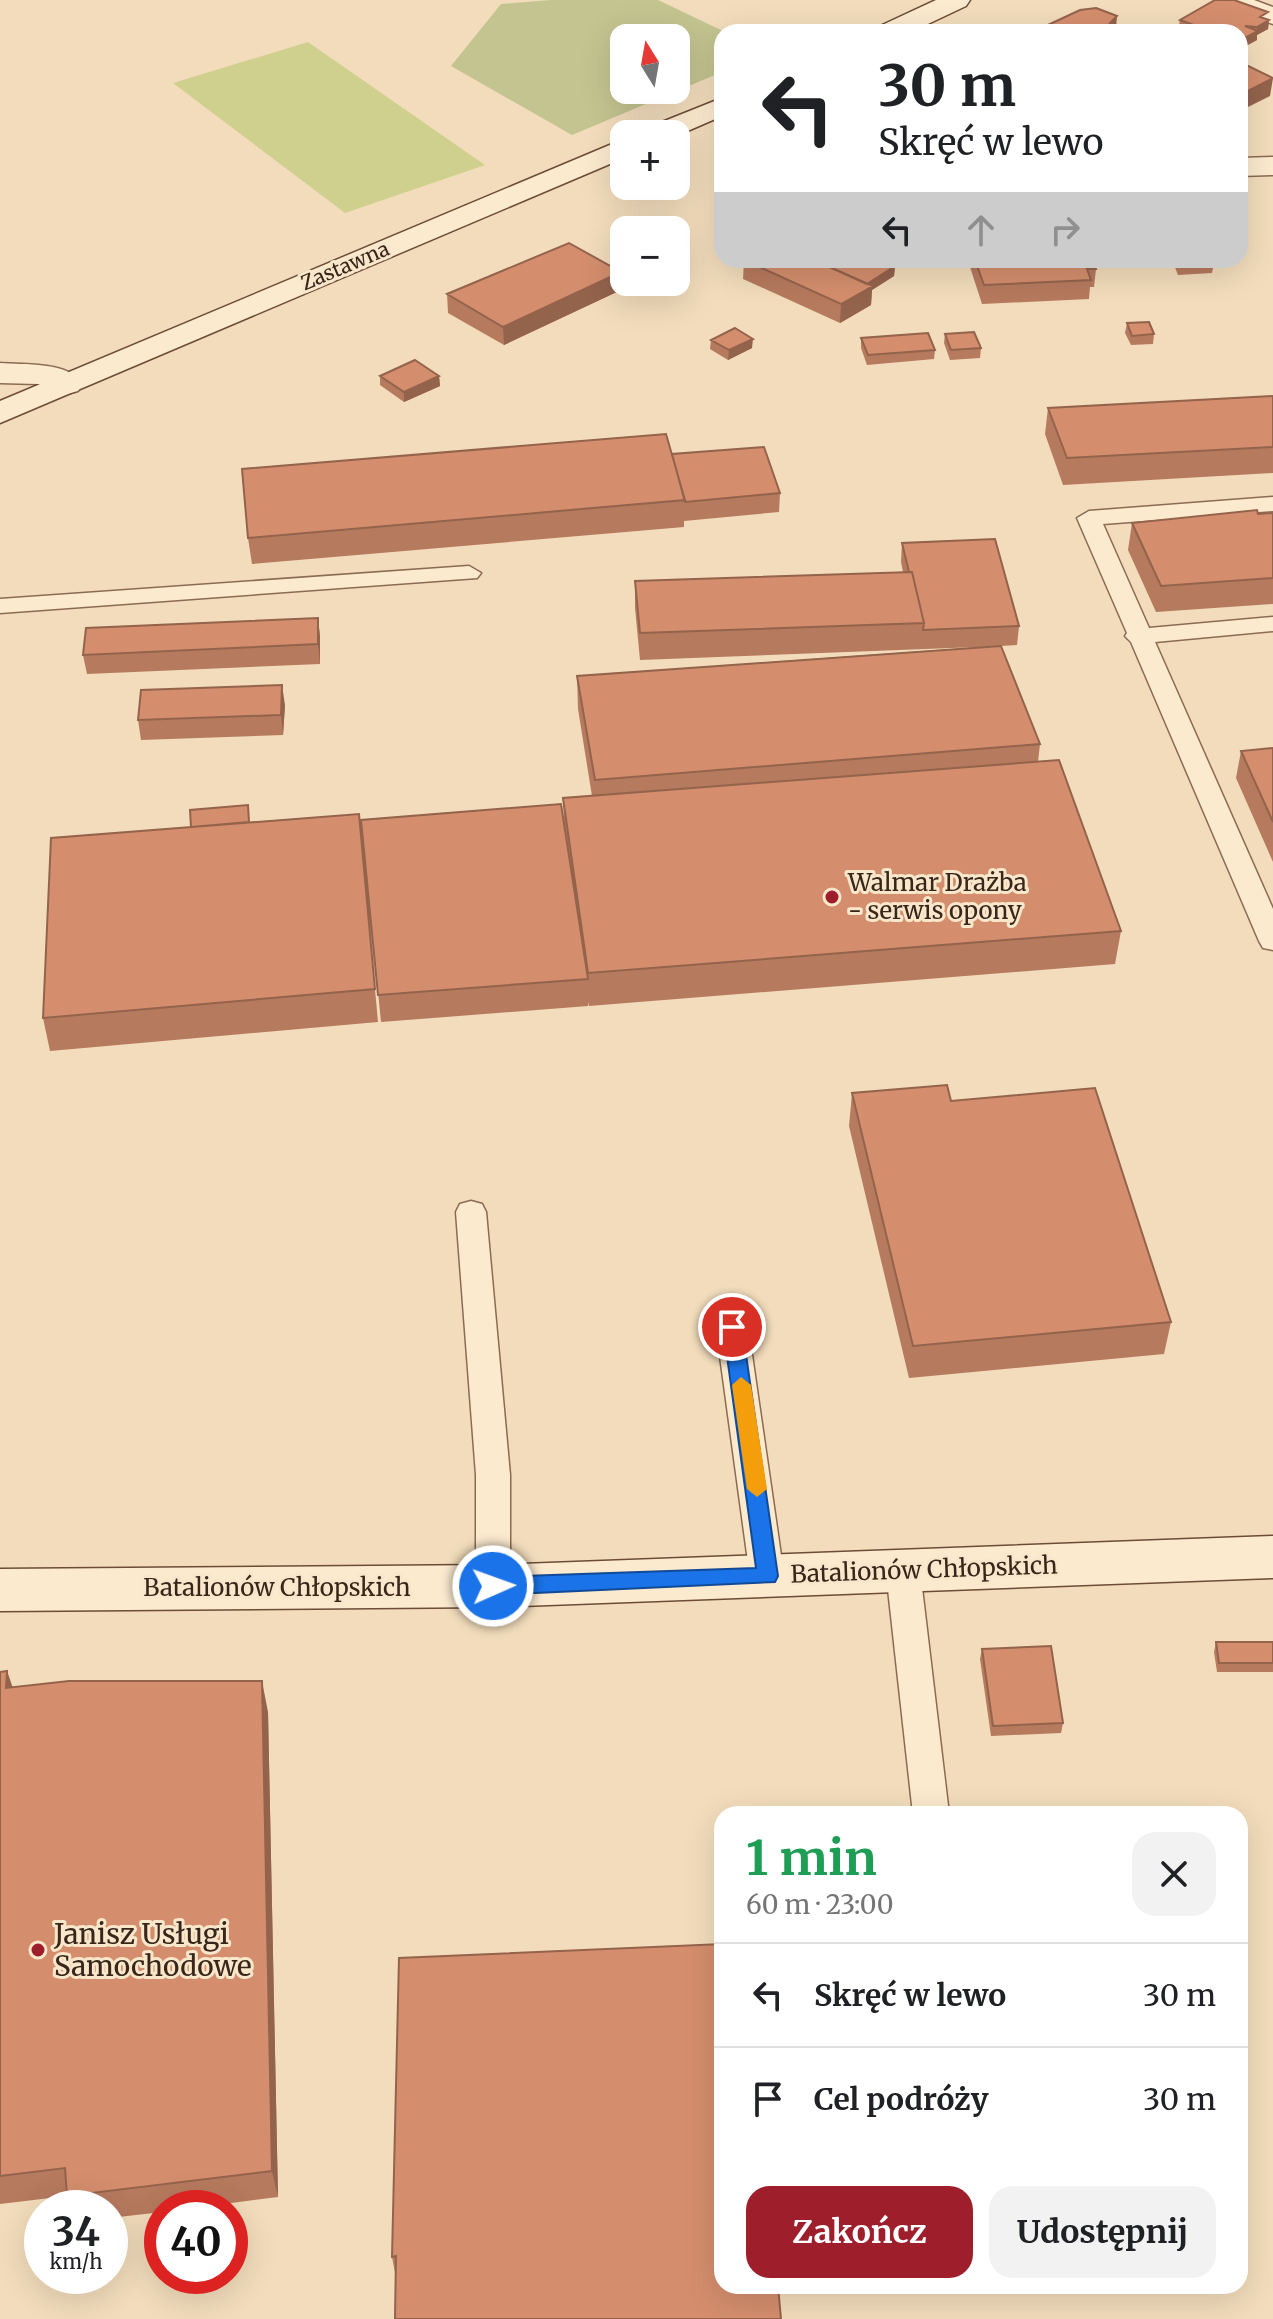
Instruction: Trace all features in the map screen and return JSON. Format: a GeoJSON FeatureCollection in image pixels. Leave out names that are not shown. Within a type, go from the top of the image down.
{"type":"FeatureCollection","features":[{"type":"Feature","properties":{"kind":"main road"},"geometry":{"type":"LineString","coordinates":[[907,24],[957,0]]}},
{"type":"Feature","properties":{"kind":"main road"},"geometry":{"type":"LineString","coordinates":[[1229,0],[1273,16]]}},
{"type":"Feature","properties":{"kind":"main road"},"geometry":{"type":"LineString","coordinates":[[690,120],[714,109]]}},
{"type":"Feature","properties":{"kind":"main road","name":"Zastawna"},"geometry":{"type":"LineString","coordinates":[[0,413],[610,154]]}},
{"type":"Feature","properties":{"kind":"main road"},"geometry":{"type":"LineString","coordinates":[[1248,167],[1273,166]]}},
{"type":"Feature","properties":{"kind":"main road"},"geometry":{"type":"LineString","coordinates":[[0,373],[42,375],[67,384]]}},
{"type":"Feature","properties":{"kind":"main road","name":"Batalionów Chłopskich"},"geometry":{"type":"LineString","coordinates":[[0,1590],[493,1586],[1273,1557]]}},
{"type":"Feature","properties":{"kind":"lane"},"geometry":{"type":"LineString","coordinates":[[1273,504],[1089,518],[1137,636],[1273,941]]}},
{"type":"Feature","properties":{"kind":"lane"},"geometry":{"type":"LineString","coordinates":[[0,606],[469,573]]}},
{"type":"Feature","properties":{"kind":"lane"},"geometry":{"type":"LineString","coordinates":[[1137,636],[1273,624]]}},
{"type":"Feature","properties":{"kind":"lane"},"geometry":{"type":"LineString","coordinates":[[471,1212],[493,1475],[493,1586]]}},
{"type":"Feature","properties":{"kind":"lane"},"geometry":{"type":"LineString","coordinates":[[732,1327],[767,1576]]}},
{"type":"Feature","properties":{"kind":"lane"},"geometry":{"type":"LineString","coordinates":[[903,1571],[930,1806]]}},
{"type":"Feature","properties":{"kind":"green space"},"geometry":{"type":"Polygon","coordinates":[[[551,0],[658,0],[714,27],[714,75],[690,85],[690,24],[610,24],[610,104],[646,104],[572,135],[451,66],[501,4],[551,0]]]}},
{"type":"Feature","properties":{"kind":"green space"},"geometry":{"type":"Polygon","coordinates":[[[308,42],[485,165],[345,213],[173,83],[308,42]]]}},
{"type":"Feature","properties":{"kind":"building"},"geometry":{"type":"Polygon","coordinates":[[[1215,0],[1234,0],[1268,12],[1260,17],[1269,20],[1257,27],[1248,24],[1191,24],[1180,20],[1215,0]]]}},
{"type":"Feature","properties":{"kind":"building"},"geometry":{"type":"Polygon","coordinates":[[[1096,8],[1117,16],[1110,23],[1114,24],[1050,24],[1080,10],[1096,8]]]}},
{"type":"Feature","properties":{"kind":"building"},"geometry":{"type":"Polygon","coordinates":[[[1248,27],[1258,31],[1248,36],[1248,27]]]}},
{"type":"Feature","properties":{"kind":"building"},"geometry":{"type":"Polygon","coordinates":[[[1248,66],[1273,78],[1248,91],[1248,66]]]}},
{"type":"Feature","properties":{"kind":"building"},"geometry":{"type":"Polygon","coordinates":[[[569,243],[610,266],[610,277],[503,327],[447,294],[569,243]]]}},
{"type":"Feature","properties":{"kind":"building"},"geometry":{"type":"Polygon","coordinates":[[[762,268],[832,268],[873,286],[841,304],[762,268]]]}},
{"type":"Feature","properties":{"kind":"building"},"geometry":{"type":"Polygon","coordinates":[[[832,268],[892,268],[867,284],[832,268]]]}},
{"type":"Feature","properties":{"kind":"building"},"geometry":{"type":"Polygon","coordinates":[[[978,268],[1096,269],[1087,269],[1091,280],[984,285],[978,268]]]}},
{"type":"Feature","properties":{"kind":"building"},"geometry":{"type":"Polygon","coordinates":[[[1149,322],[1154,334],[1132,336],[1127,323],[1149,322]]]}},
{"type":"Feature","properties":{"kind":"building"},"geometry":{"type":"Polygon","coordinates":[[[735,328],[753,339],[729,350],[711,340],[735,328]]]}},
{"type":"Feature","properties":{"kind":"building"},"geometry":{"type":"Polygon","coordinates":[[[974,332],[981,348],[951,350],[945,334],[974,332]]]}},
{"type":"Feature","properties":{"kind":"building"},"geometry":{"type":"Polygon","coordinates":[[[928,333],[935,350],[868,355],[861,338],[928,333]]]}},
{"type":"Feature","properties":{"kind":"building"},"geometry":{"type":"Polygon","coordinates":[[[415,360],[439,376],[404,392],[380,376],[415,360]]]}},
{"type":"Feature","properties":{"kind":"building"},"geometry":{"type":"Polygon","coordinates":[[[1273,396],[1273,447],[1067,458],[1048,408],[1273,396]]]}},
{"type":"Feature","properties":{"kind":"building"},"geometry":{"type":"Polygon","coordinates":[[[666,434],[685,500],[248,538],[242,469],[666,434]]]}},
{"type":"Feature","properties":{"kind":"building"},"geometry":{"type":"Polygon","coordinates":[[[764,447],[780,493],[685,502],[672,454],[764,447]]]}},
{"type":"Feature","properties":{"kind":"building"},"geometry":{"type":"Polygon","coordinates":[[[1257,510],[1258,514],[1273,513],[1273,578],[1161,586],[1132,523],[1257,510]]]}},
{"type":"Feature","properties":{"kind":"building"},"geometry":{"type":"Polygon","coordinates":[[[995,539],[1019,626],[923,630],[912,572],[909,572],[902,543],[995,539]]]}},
{"type":"Feature","properties":{"kind":"building"},"geometry":{"type":"Polygon","coordinates":[[[912,572],[924,623],[640,633],[635,581],[912,572]]]}},
{"type":"Feature","properties":{"kind":"building"},"geometry":{"type":"Polygon","coordinates":[[[318,618],[318,644],[83,655],[86,628],[318,618]]]}},
{"type":"Feature","properties":{"kind":"building"},"geometry":{"type":"Polygon","coordinates":[[[1001,646],[1040,744],[595,780],[577,676],[1001,646]]]}},
{"type":"Feature","properties":{"kind":"building"},"geometry":{"type":"Polygon","coordinates":[[[282,685],[281,715],[138,720],[141,690],[282,685]]]}},
{"type":"Feature","properties":{"kind":"building"},"geometry":{"type":"Polygon","coordinates":[[[1273,748],[1273,822],[1241,751],[1273,748]]]}},
{"type":"Feature","properties":{"kind":"building","name":"Walmar Drażba - serwis opony"},"geometry":{"type":"Polygon","coordinates":[[[1059,760],[1121,931],[588,973],[563,798],[1059,760]]]}},
{"type":"Feature","properties":{"kind":"building"},"geometry":{"type":"Polygon","coordinates":[[[561,804],[588,979],[378,995],[361,820],[561,804]]]}},
{"type":"Feature","properties":{"kind":"building"},"geometry":{"type":"Polygon","coordinates":[[[248,805],[249,822],[191,827],[190,810],[248,805]]]}},
{"type":"Feature","properties":{"kind":"building"},"geometry":{"type":"Polygon","coordinates":[[[359,814],[375,989],[43,1018],[51,838],[359,814]]]}},
{"type":"Feature","properties":{"kind":"building"},"geometry":{"type":"Polygon","coordinates":[[[947,1085],[951,1101],[1095,1088],[1171,1322],[913,1346],[852,1093],[947,1085]]]}},
{"type":"Feature","properties":{"kind":"building"},"geometry":{"type":"Polygon","coordinates":[[[1216,1642],[1273,1642],[1273,1663],[1219,1663],[1216,1642]]]}},
{"type":"Feature","properties":{"kind":"building"},"geometry":{"type":"Polygon","coordinates":[[[1051,1646],[1063,1723],[993,1726],[982,1649],[1051,1646]]]}},
{"type":"Feature","properties":{"kind":"building"},"geometry":{"type":"Polygon","coordinates":[[[7,1671],[6,1688],[69,1681],[262,1681],[272,2171],[116,2190],[67,2190],[65,2168],[0,2176],[0,1672],[7,1671]]]}},
{"type":"Feature","properties":{"kind":"building"},"geometry":{"type":"Polygon","coordinates":[[[714,1944],[714,2294],[779,2294],[781,2319],[395,2319],[396,2256],[392,2257],[399,1958],[714,1944]]]}},
{"type":"Feature","properties":{"kind":"slow traffic"},"geometry":{"type":"LineString","coordinates":[[741,1385],[757,1489]]}},
{"type":"Feature","properties":{"kind":"place","name":"Walmar Drażba - serwis opony"},"geometry":{"type":"Point","coordinates":[832,897]}},
{"type":"Feature","properties":{"kind":"place","name":"Janisz Usługi Samochodowe"},"geometry":{"type":"Point","coordinates":[38,1950]}},
{"type":"Feature","properties":{"kind":"route"},"geometry":{"type":"LineString","coordinates":[[493,1586],[767,1576],[754,1465],[732,1327]]}}]}
